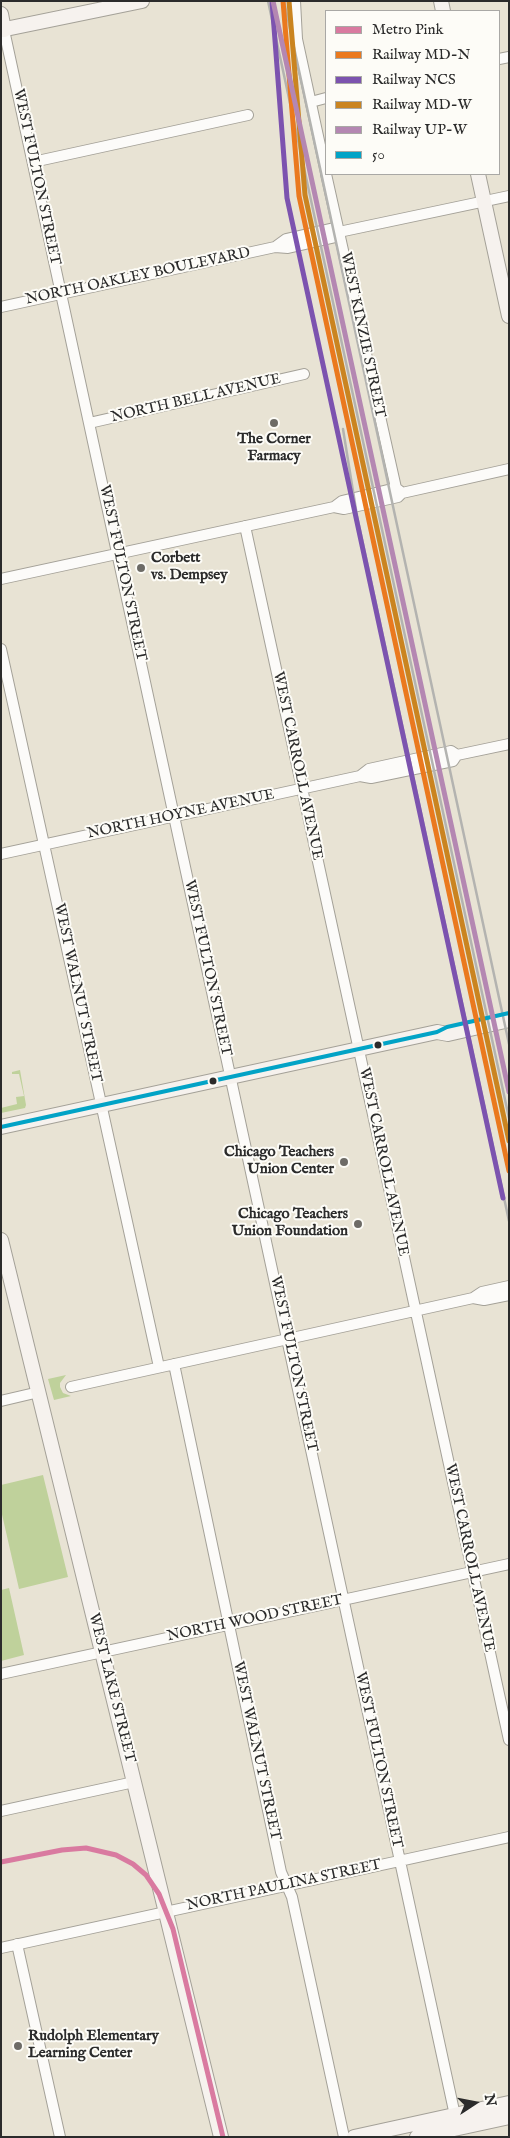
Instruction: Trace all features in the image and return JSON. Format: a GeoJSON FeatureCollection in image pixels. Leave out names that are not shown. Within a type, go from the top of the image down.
{"type":"FeatureCollection","features":[{"type":"Feature","properties":{"kind":"main road"},"geometry":{"type":"LineString","coordinates":[[3,30],[142,1]]}},
{"type":"Feature","properties":{"kind":"main road","name":"WEST FULTON STREET"},"geometry":{"type":"LineString","coordinates":[[1,14],[3,30]]}},
{"type":"Feature","properties":{"kind":"main road"},"geometry":{"type":"LineString","coordinates":[[478,175],[509,316]]}},
{"type":"Feature","properties":{"kind":"main road"},"geometry":{"type":"LineString","coordinates":[[1,1127],[437,1032],[447,1026],[509,1013]]}},
{"type":"Feature","properties":{"kind":"main road"},"geometry":{"type":"LineString","coordinates":[[437,1032],[448,1034],[509,1020]]}},
{"type":"Feature","properties":{"kind":"main road","name":"WEST LAKE STREET"},"geometry":{"type":"LineString","coordinates":[[1,1240],[221,2137]]}},
{"type":"Feature","properties":{"kind":"main road"},"geometry":{"type":"LineString","coordinates":[[417,2137],[509,2103]]}},
{"type":"Feature","properties":{"kind":"main road"},"geometry":{"type":"LineString","coordinates":[[354,2137],[397,2132],[457,2121],[509,2117]]}},
{"type":"Feature","properties":{"kind":"street","name":"WEST KINZIE STREET"},"geometry":{"type":"LineString","coordinates":[[295,1],[297,39],[325,168]]}},
{"type":"Feature","properties":{"kind":"street","name":"WEST FULTON STREET"},"geometry":{"type":"LineString","coordinates":[[3,30],[457,2121]]}},
{"type":"Feature","properties":{"kind":"street"},"geometry":{"type":"LineString","coordinates":[[311,102],[325,98]]}},
{"type":"Feature","properties":{"kind":"street"},"geometry":{"type":"LineString","coordinates":[[33,162],[248,115]]}},
{"type":"Feature","properties":{"kind":"street","name":"WEST KINZIE STREET"},"geometry":{"type":"LineString","coordinates":[[326,175],[399,493]]}},
{"type":"Feature","properties":{"kind":"street","name":"NORTH OAKLEY BOULEVARD"},"geometry":{"type":"LineString","coordinates":[[1,307],[275,247],[288,248],[336,237],[339,232],[509,196]]}},
{"type":"Feature","properties":{"kind":"street","name":"NORTH BELL AVENUE"},"geometry":{"type":"LineString","coordinates":[[89,423],[304,374]]}},
{"type":"Feature","properties":{"kind":"street"},"geometry":{"type":"LineString","coordinates":[[1,579],[334,507],[344,509],[399,493],[509,469]]}},
{"type":"Feature","properties":{"kind":"street","name":"WEST CARROLL AVENUE"},"geometry":{"type":"LineString","coordinates":[[245,526],[509,1740]]}},
{"type":"Feature","properties":{"kind":"street","name":"WEST WALNUT STREET"},"geometry":{"type":"LineString","coordinates":[[1,648],[159,1367]]}},
{"type":"Feature","properties":{"kind":"street","name":"NORTH HOYNE AVENUE"},"geometry":{"type":"LineString","coordinates":[[1,854],[360,776],[369,769],[450,752],[457,755],[509,744]]}},
{"type":"Feature","properties":{"kind":"street"},"geometry":{"type":"LineString","coordinates":[[71,1387],[473,1298],[482,1292],[509,1286]]}},
{"type":"Feature","properties":{"kind":"street"},"geometry":{"type":"LineString","coordinates":[[473,1298],[484,1300],[509,1295]]}},
{"type":"Feature","properties":{"kind":"street","name":"WEST WALNUT STREET"},"geometry":{"type":"LineString","coordinates":[[174,1364],[281,1872],[292,1897],[344,2137]]}},
{"type":"Feature","properties":{"kind":"street"},"geometry":{"type":"LineString","coordinates":[[1,1401],[39,1392]]}},
{"type":"Feature","properties":{"kind":"street","name":"NORTH WOOD STREET"},"geometry":{"type":"LineString","coordinates":[[1,1674],[509,1564]]}},
{"type":"Feature","properties":{"kind":"street"},"geometry":{"type":"LineString","coordinates":[[1,1811],[134,1782]]}},
{"type":"Feature","properties":{"kind":"street","name":"NORTH PAULINA STREET"},"geometry":{"type":"LineString","coordinates":[[1,1948],[509,1837]]}},
{"type":"Feature","properties":{"kind":"street"},"geometry":{"type":"LineString","coordinates":[[17,1944],[60,2137]]}},
{"type":"Feature","properties":{"kind":"green space"},"geometry":{"type":"Polygon","coordinates":[[[20,1070],[26,1105],[25,1108],[1,1113],[1,1108],[17,1104],[16,1097],[24,1096],[19,1074],[12,1074],[12,1072],[20,1070]]]}},
{"type":"Feature","properties":{"kind":"green space"},"geometry":{"type":"Polygon","coordinates":[[[66,1375],[60,1383],[60,1387],[63,1393],[71,1396],[54,1400],[48,1379],[66,1375]]]}},
{"type":"Feature","properties":{"kind":"green space"},"geometry":{"type":"Polygon","coordinates":[[[43,1475],[68,1577],[19,1589],[1,1510],[1,1485],[43,1475]]]}},
{"type":"Feature","properties":{"kind":"green space"},"geometry":{"type":"Polygon","coordinates":[[[9,1588],[24,1655],[1,1661],[1,1590],[9,1588]]]}},
{"type":"Feature","properties":{"kind":"railway"},"geometry":{"type":"LineString","coordinates":[[268,1],[509,1118]]}},
{"type":"Feature","properties":{"kind":"railway"},"geometry":{"type":"LineString","coordinates":[[284,1],[509,1044]]}},
{"type":"Feature","properties":{"kind":"railway"},"geometry":{"type":"LineString","coordinates":[[343,429],[357,516],[509,1221]]}},
{"type":"Feature","properties":{"kind":"metro line","name":"Pink"},"geometry":{"type":"LineString","coordinates":[[1,1862],[62,1850],[86,1848],[116,1855],[133,1864],[146,1875],[159,1894],[173,1929],[223,2137]]}},
{"type":"Feature","properties":{"kind":"rail line","name":"NCS"},"geometry":{"type":"LineString","coordinates":[[272,1],[287,198],[503,1198]]}},
{"type":"Feature","properties":{"kind":"rail line","name":"UP-W"},"geometry":{"type":"LineString","coordinates":[[273,1],[509,1092]]}},
{"type":"Feature","properties":{"kind":"rail line","name":"MD-N"},"geometry":{"type":"LineString","coordinates":[[283,1],[299,196],[509,1171]]}},
{"type":"Feature","properties":{"kind":"rail line","name":"MD-W"},"geometry":{"type":"LineString","coordinates":[[289,1],[305,195],[509,1141]]}},
{"type":"Feature","properties":{"kind":"transit line","name":"50"},"geometry":{"type":"LineString","coordinates":[[1,1127],[437,1032],[447,1027],[509,1013]]}},
{"type":"Feature","properties":{"kind":"place","name":"The Corner Farmacy"},"geometry":{"type":"Point","coordinates":[274,423]}},
{"type":"Feature","properties":{"kind":"place","name":"Corbett vs. Dempsey"},"geometry":{"type":"Point","coordinates":[141,568]}},
{"type":"Feature","properties":{"kind":"place","name":"Chicago Teachers Union Center"},"geometry":{"type":"Point","coordinates":[344,1162]}},
{"type":"Feature","properties":{"kind":"place","name":"Chicago Teachers Union Foundation"},"geometry":{"type":"Point","coordinates":[358,1224]}},
{"type":"Feature","properties":{"kind":"place","name":"Rudolph Elementary Learning Center"},"geometry":{"type":"Point","coordinates":[18,2046]}}]}
